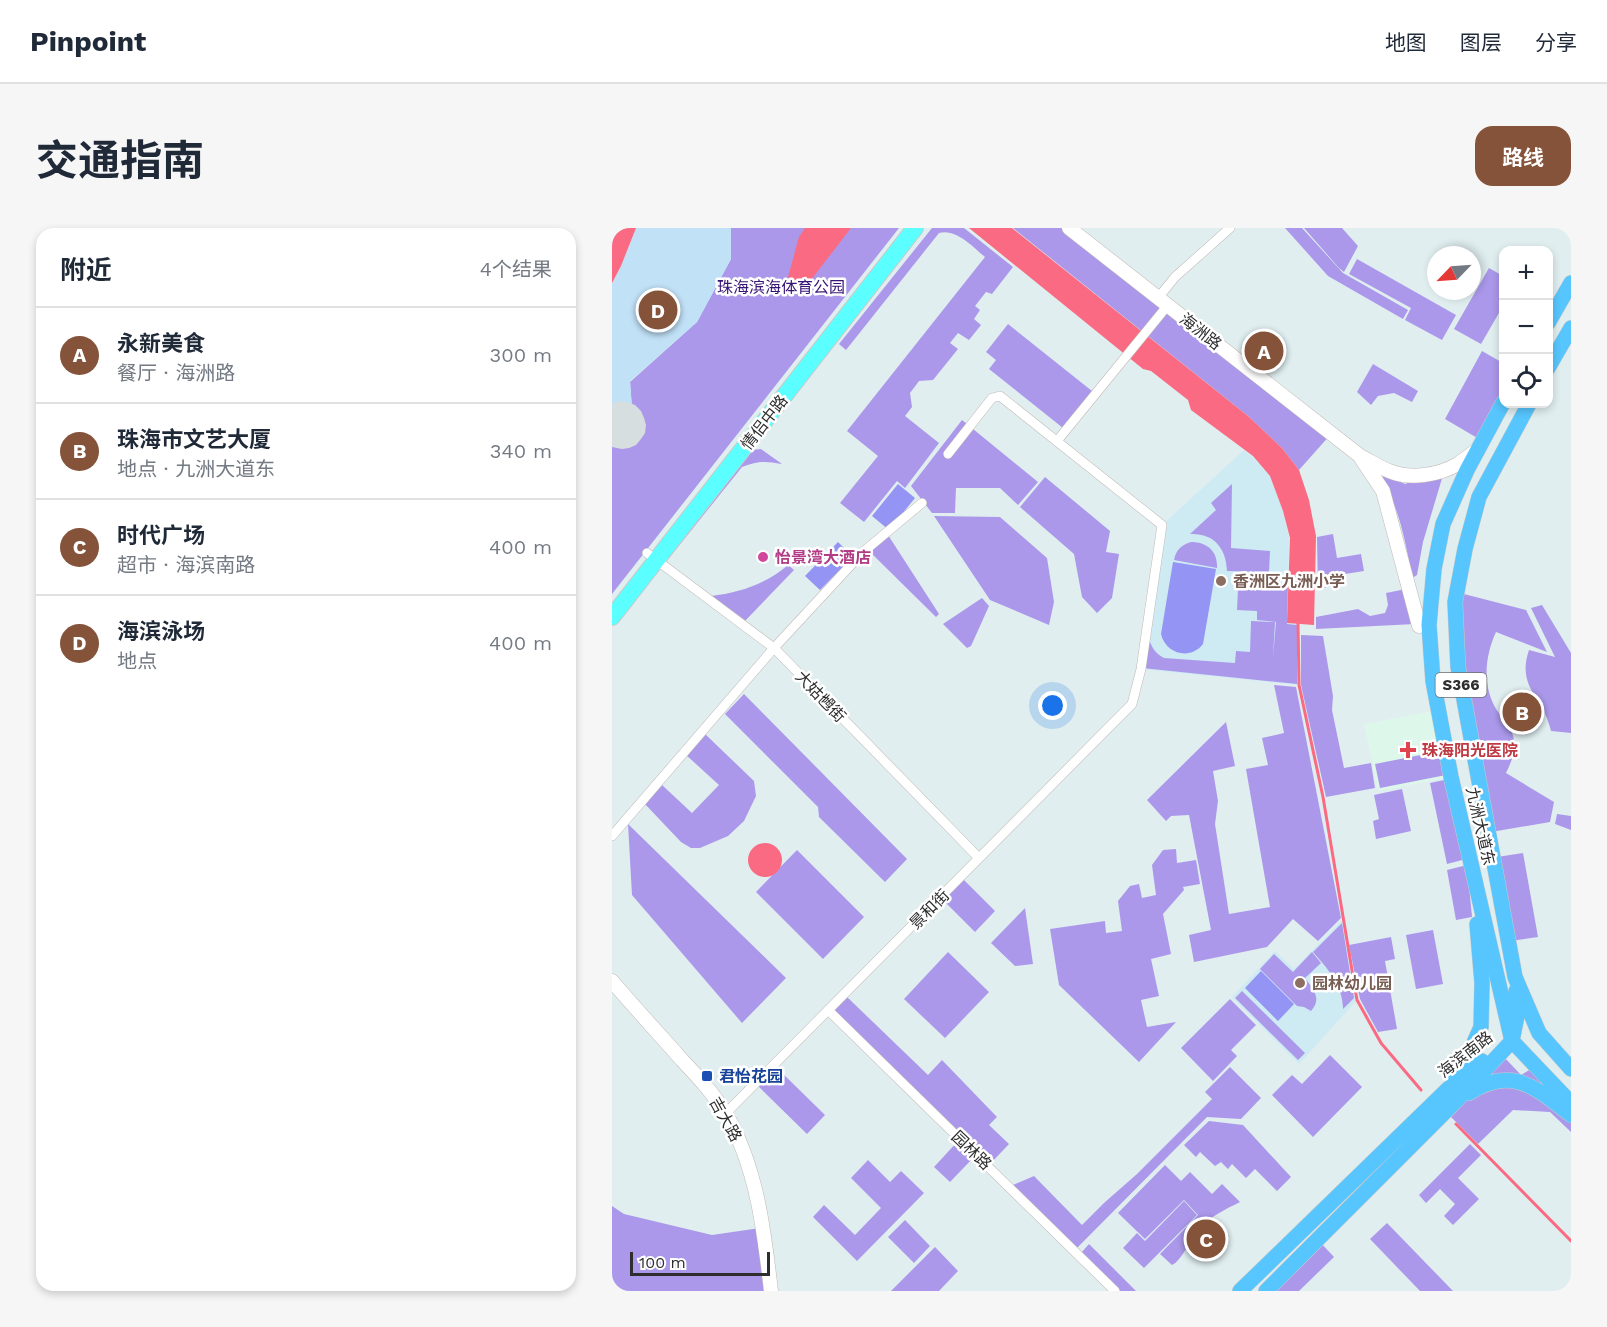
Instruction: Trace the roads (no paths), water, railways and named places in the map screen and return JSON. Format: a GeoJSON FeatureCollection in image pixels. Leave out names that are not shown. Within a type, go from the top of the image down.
{"type":"FeatureCollection","features":[{"type":"Feature","properties":{"kind":"highway","name":"情侣中路"},"geometry":{"type":"LineString","coordinates":[[612,617],[652,557],[903,228]]}},
{"type":"Feature","properties":{"kind":"highway","name":"情侣中路"},"geometry":{"type":"LineString","coordinates":[[612,599],[652,557],[915,228]]}},
{"type":"Feature","properties":{"kind":"main road"},"geometry":{"type":"LineString","coordinates":[[1553,314],[1571,283]]}},
{"type":"Feature","properties":{"kind":"main road"},"geometry":{"type":"LineString","coordinates":[[1553,359],[1571,327]]}},
{"type":"Feature","properties":{"kind":"main road","name":"九洲大道东"},"geometry":{"type":"LineString","coordinates":[[1500,408],[1477,450],[1443,524],[1434,569],[1429,626],[1433,681],[1451,777],[1512,1041]]}},
{"type":"Feature","properties":{"kind":"main road","name":"九洲大道东"},"geometry":{"type":"LineString","coordinates":[[1527,408],[1479,497],[1465,549],[1455,602],[1458,667],[1515,976],[1539,1033],[1571,1069]]}},
{"type":"Feature","properties":{"kind":"main road"},"geometry":{"type":"LineString","coordinates":[[1448,1089],[1469,1054],[1481,1027],[1482,983],[1471,862]]}},
{"type":"Feature","properties":{"kind":"main road"},"geometry":{"type":"LineString","coordinates":[[1512,1041],[1518,1011],[1515,976]]}},
{"type":"Feature","properties":{"kind":"main road"},"geometry":{"type":"LineString","coordinates":[[1512,1041],[1552,1049]]}},
{"type":"Feature","properties":{"kind":"main road"},"geometry":{"type":"LineString","coordinates":[[1512,1041],[1571,1103]]}},
{"type":"Feature","properties":{"kind":"main road","name":"海滨南路"},"geometry":{"type":"LineString","coordinates":[[1240,1291],[1448,1089],[1499,1048],[1512,1041]]}},
{"type":"Feature","properties":{"kind":"main road","name":"海滨南路"},"geometry":{"type":"LineString","coordinates":[[1266,1291],[1452,1105],[1512,1041]]}},
{"type":"Feature","properties":{"kind":"main road"},"geometry":{"type":"LineString","coordinates":[[1452,1105],[1479,1087],[1499,1080],[1518,1081],[1531,1086],[1571,1115]]}},
{"type":"Feature","properties":{"kind":"street","name":"海洲路"},"geometry":{"type":"LineString","coordinates":[[1069,228],[1360,456]]}},
{"type":"Feature","properties":{"kind":"street"},"geometry":{"type":"LineString","coordinates":[[948,454],[992,398],[1000,396],[1057,441],[1146,332],[1175,277],[1230,228]]}},
{"type":"Feature","properties":{"kind":"street","name":"景和街"},"geometry":{"type":"LineString","coordinates":[[726,1113],[1132,704],[1141,669],[1162,525],[1057,441]]}},
{"type":"Feature","properties":{"kind":"street"},"geometry":{"type":"LineString","coordinates":[[1360,456],[1390,472],[1405,476],[1445,470],[1458,464],[1477,450]]}},
{"type":"Feature","properties":{"kind":"street"},"geometry":{"type":"LineString","coordinates":[[1360,456],[1383,491],[1419,626]]}},
{"type":"Feature","properties":{"kind":"street"},"geometry":{"type":"LineString","coordinates":[[612,836],[774,648],[863,552],[921,503]]}},
{"type":"Feature","properties":{"kind":"street","name":"大姑乸街"},"geometry":{"type":"LineString","coordinates":[[652,557],[774,648],[979,858]]}},
{"type":"Feature","properties":{"kind":"street","name":"吉大路"},"geometry":{"type":"LineString","coordinates":[[612,981],[726,1113],[755,1188],[771,1291]]}},
{"type":"Feature","properties":{"kind":"street","name":"园林路"},"geometry":{"type":"LineString","coordinates":[[828,1010],[1115,1291]]}},
{"type":"Feature","properties":{"kind":"waterway"},"geometry":{"type":"LineString","coordinates":[[1298,623],[1299,685],[1323,797],[1357,1000],[1381,1043],[1421,1090]]}},
{"type":"Feature","properties":{"kind":"waterway"},"geometry":{"type":"LineString","coordinates":[[1456,1124],[1571,1241]]}},
{"type":"Feature","properties":{"kind":"place","name":"海滨泳场"},"geometry":{"type":"Point","coordinates":[658,310]}},
{"type":"Feature","properties":{"kind":"place","name":"永新美食"},"geometry":{"type":"Point","coordinates":[1264,351]}},
{"type":"Feature","properties":{"kind":"place","name":"怡景湾大酒店"},"geometry":{"type":"Point","coordinates":[763,557]}},
{"type":"Feature","properties":{"kind":"place","name":"香洲区九洲小学"},"geometry":{"type":"Point","coordinates":[1221,581]}},
{"type":"Feature","properties":{"kind":"place","name":"珠海市文艺大厦"},"geometry":{"type":"Point","coordinates":[1522,712]}},
{"type":"Feature","properties":{"kind":"place","name":"珠海阳光医院"},"geometry":{"type":"Point","coordinates":[1408,750]}},
{"type":"Feature","properties":{"kind":"place","name":"园林幼儿园"},"geometry":{"type":"Point","coordinates":[1300,983]}},
{"type":"Feature","properties":{"kind":"place","name":"君怡花园"},"geometry":{"type":"Point","coordinates":[707,1076]}},
{"type":"Feature","properties":{"kind":"place","name":"时代广场"},"geometry":{"type":"Point","coordinates":[1206,1239]}},
{"type":"Feature","properties":{"kind":"park label","name":"珠海滨海体育公园"},"geometry":{"type":"Point","coordinates":[781,287]}}]}
